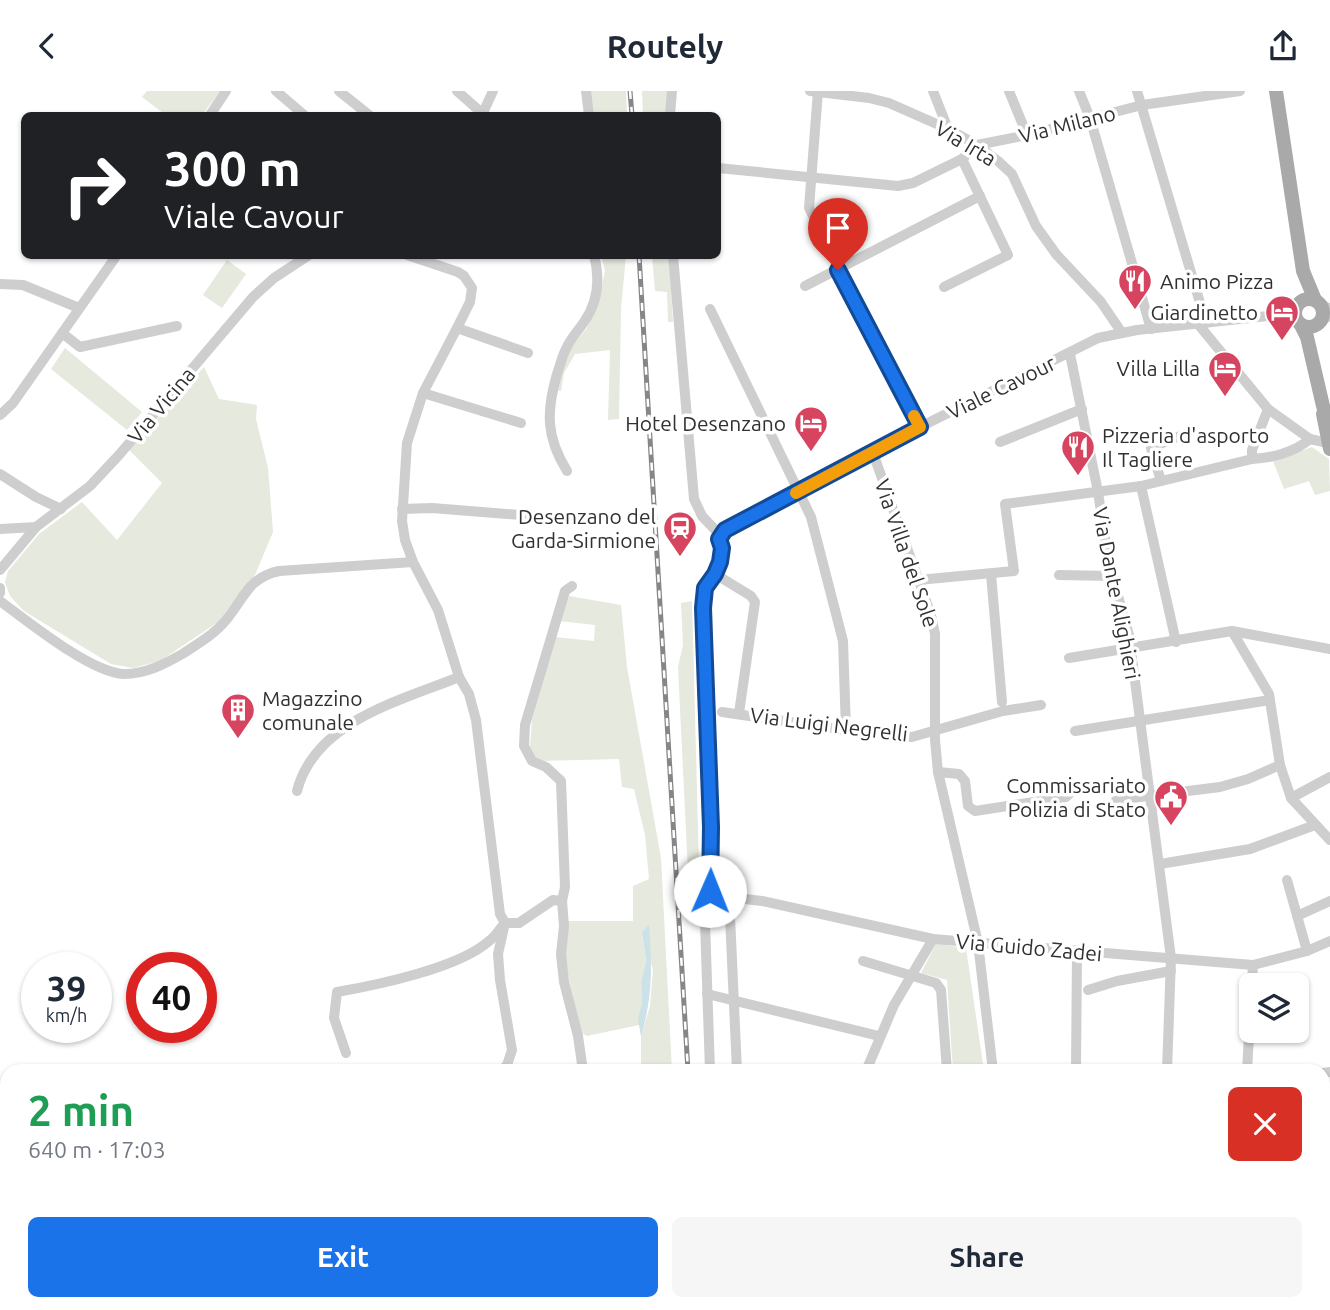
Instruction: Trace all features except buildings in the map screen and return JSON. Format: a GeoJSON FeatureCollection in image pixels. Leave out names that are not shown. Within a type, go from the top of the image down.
{"type":"FeatureCollection","features":[{"type":"Feature","properties":{"kind":"main road"},"geometry":{"type":"LineString","coordinates":[[1276,91],[1303,271],[1298,313],[1318,379],[1329,446]]}},
{"type":"Feature","properties":{"kind":"main road"},"geometry":{"type":"LineString","coordinates":[[1303,271],[1323,309],[1318,333],[1318,379]]}},
{"type":"Feature","properties":{"kind":"main road"},"geometry":{"type":"LineString","coordinates":[[1298,313],[1307,299],[1323,309]]}},
{"type":"Feature","properties":{"kind":"main road"},"geometry":{"type":"LineString","coordinates":[[1298,313],[1312,327],[1323,309]]}},
{"type":"Feature","properties":{"kind":"main road"},"geometry":{"type":"LineString","coordinates":[[1323,406],[1330,424]]}},
{"type":"Feature","properties":{"kind":"street"},"geometry":{"type":"LineString","coordinates":[[212,112],[226,91]]}},
{"type":"Feature","properties":{"kind":"street"},"geometry":{"type":"LineString","coordinates":[[276,91],[296,112]]}},
{"type":"Feature","properties":{"kind":"street"},"geometry":{"type":"LineString","coordinates":[[339,91],[365,112]]}},
{"type":"Feature","properties":{"kind":"street"},"geometry":{"type":"LineString","coordinates":[[457,91],[480,112]]}},
{"type":"Feature","properties":{"kind":"street"},"geometry":{"type":"LineString","coordinates":[[484,112],[493,91]]}},
{"type":"Feature","properties":{"kind":"street"},"geometry":{"type":"LineString","coordinates":[[586,91],[589,112]]}},
{"type":"Feature","properties":{"kind":"street"},"geometry":{"type":"LineString","coordinates":[[670,112],[672,91]]}},
{"type":"Feature","properties":{"kind":"street"},"geometry":{"type":"LineString","coordinates":[[815,91],[808,208],[920,427]]}},
{"type":"Feature","properties":{"kind":"street","name":"Via Irta"},"geometry":{"type":"LineString","coordinates":[[815,91],[890,103],[977,145],[1012,174],[1036,226],[1065,265],[1101,302],[1122,333]]}},
{"type":"Feature","properties":{"kind":"street"},"geometry":{"type":"LineString","coordinates":[[933,91],[948,129]]}},
{"type":"Feature","properties":{"kind":"street"},"geometry":{"type":"LineString","coordinates":[[1009,91],[1027,135]]}},
{"type":"Feature","properties":{"kind":"street"},"geometry":{"type":"LineString","coordinates":[[1079,91],[1090,118],[1151,329]]}},
{"type":"Feature","properties":{"kind":"street"},"geometry":{"type":"LineString","coordinates":[[1137,91],[1202,323],[1268,409],[1310,439],[1329,446]]}},
{"type":"Feature","properties":{"kind":"street","name":"Via Milano"},"geometry":{"type":"LineString","coordinates":[[977,145],[1142,105],[1238,91]]}},
{"type":"Feature","properties":{"kind":"street"},"geometry":{"type":"LineString","coordinates":[[721,168],[898,186],[913,183],[962,159],[977,145]]}},
{"type":"Feature","properties":{"kind":"street"},"geometry":{"type":"LineString","coordinates":[[944,287],[1008,255],[962,159]]}},
{"type":"Feature","properties":{"kind":"street"},"geometry":{"type":"LineString","coordinates":[[805,286],[980,196]]}},
{"type":"Feature","properties":{"kind":"street"},"geometry":{"type":"LineString","coordinates":[[0,415],[13,403],[114,259]]}},
{"type":"Feature","properties":{"kind":"street","name":"Via Vicina"},"geometry":{"type":"LineString","coordinates":[[0,570],[36,527],[90,486],[120,455],[253,297],[303,259]]}},
{"type":"Feature","properties":{"kind":"street"},"geometry":{"type":"LineString","coordinates":[[419,259],[458,272],[472,288],[470,302],[423,393],[407,443],[402,509],[405,540],[413,562],[438,610],[459,677],[469,694],[477,720],[500,914],[505,923],[498,954],[512,1050],[507,1064]]}},
{"type":"Feature","properties":{"kind":"street"},"geometry":{"type":"LineString","coordinates":[[567,471],[555,452],[549,418],[552,391],[566,349],[587,318],[595,299],[599,274],[595,259]]}},
{"type":"Feature","properties":{"kind":"street"},"geometry":{"type":"LineString","coordinates":[[673,259],[694,499],[699,512],[720,538],[722,548],[715,574],[705,588],[703,608],[711,827],[710,891],[705,897],[710,1064]]}},
{"type":"Feature","properties":{"kind":"street"},"geometry":{"type":"LineString","coordinates":[[0,283],[23,285],[79,308]]}},
{"type":"Feature","properties":{"kind":"street"},"geometry":{"type":"LineString","coordinates":[[710,309],[800,491],[821,551],[843,641],[846,730]]}},
{"type":"Feature","properties":{"kind":"street","name":"Viale Cavour"},"geometry":{"type":"LineString","coordinates":[[720,538],[725,530],[920,427],[1098,338],[1151,329],[1298,313]]}},
{"type":"Feature","properties":{"kind":"street"},"geometry":{"type":"LineString","coordinates":[[62,333],[80,347],[177,326]]}},
{"type":"Feature","properties":{"kind":"street"},"geometry":{"type":"LineString","coordinates":[[457,328],[528,353]]}},
{"type":"Feature","properties":{"kind":"street","name":"Via Dante Alighieri"},"geometry":{"type":"LineString","coordinates":[[1070,354],[1113,576],[1131,649],[1171,958],[1170,1064]]}},
{"type":"Feature","properties":{"kind":"street"},"geometry":{"type":"LineString","coordinates":[[423,393],[521,423]]}},
{"type":"Feature","properties":{"kind":"street"},"geometry":{"type":"LineString","coordinates":[[1000,442],[1082,409]]}},
{"type":"Feature","properties":{"kind":"street"},"geometry":{"type":"LineString","coordinates":[[1258,459],[1252,450],[1268,409]]}},
{"type":"Feature","properties":{"kind":"street"},"geometry":{"type":"LineString","coordinates":[[1161,481],[1151,448],[1192,431]]}},
{"type":"Feature","properties":{"kind":"street"},"geometry":{"type":"LineString","coordinates":[[918,580],[1014,572],[1005,504],[1141,486],[1300,448],[1310,439]]}},
{"type":"Feature","properties":{"kind":"street","name":"Via Villa del Sole"},"geometry":{"type":"LineString","coordinates":[[873,453],[936,634],[935,730],[938,772],[978,943],[992,1064]]}},
{"type":"Feature","properties":{"kind":"street"},"geometry":{"type":"LineString","coordinates":[[0,474],[61,509]]}},
{"type":"Feature","properties":{"kind":"street"},"geometry":{"type":"LineString","coordinates":[[1141,486],[1176,642]]}},
{"type":"Feature","properties":{"kind":"street"},"geometry":{"type":"LineString","coordinates":[[402,509],[432,508],[569,519]]}},
{"type":"Feature","properties":{"kind":"street"},"geometry":{"type":"LineString","coordinates":[[0,529],[36,527]]}},
{"type":"Feature","properties":{"kind":"street"},"geometry":{"type":"LineString","coordinates":[[0,601],[81,657],[104,669],[121,674],[140,673],[160,666],[210,637],[263,575],[279,571],[413,562]]}},
{"type":"Feature","properties":{"kind":"street","name":"Via Luigi Negrelli"},"geometry":{"type":"LineString","coordinates":[[715,574],[751,596],[755,602],[739,713]]}},
{"type":"Feature","properties":{"kind":"street"},"geometry":{"type":"LineString","coordinates":[[991,574],[1002,702]]}},
{"type":"Feature","properties":{"kind":"street"},"geometry":{"type":"LineString","coordinates":[[1059,575],[1113,576]]}},
{"type":"Feature","properties":{"kind":"street"},"geometry":{"type":"LineString","coordinates":[[572,586],[565,591],[525,725],[524,746],[532,761],[546,767],[561,781],[565,887],[562,901],[564,926],[561,954],[564,982],[582,1064]]}},
{"type":"Feature","properties":{"kind":"street"},"geometry":{"type":"LineString","coordinates":[[1232,631],[1269,694],[1280,765],[1291,798],[1330,840]]}},
{"type":"Feature","properties":{"kind":"street"},"geometry":{"type":"LineString","coordinates":[[1069,658],[1232,631],[1330,649]]}},
{"type":"Feature","properties":{"kind":"street"},"geometry":{"type":"LineString","coordinates":[[297,791],[302,772],[314,753],[357,720],[459,677]]}},
{"type":"Feature","properties":{"kind":"street"},"geometry":{"type":"LineString","coordinates":[[1075,731],[1270,700]]}},
{"type":"Feature","properties":{"kind":"street","name":"Via Luigi Negrelli"},"geometry":{"type":"LineString","coordinates":[[722,712],[912,737],[1003,711],[1041,705]]}},
{"type":"Feature","properties":{"kind":"street"},"geometry":{"type":"LineString","coordinates":[[1116,800],[1220,787],[1248,779],[1280,765]]}},
{"type":"Feature","properties":{"kind":"street"},"geometry":{"type":"LineString","coordinates":[[938,772],[959,774],[965,781],[968,806],[975,811],[1066,797],[1071,787]]}},
{"type":"Feature","properties":{"kind":"street"},"geometry":{"type":"LineString","coordinates":[[1291,798],[1328,779]]}},
{"type":"Feature","properties":{"kind":"street"},"geometry":{"type":"LineString","coordinates":[[1160,864],[1250,849],[1315,825]]}},
{"type":"Feature","properties":{"kind":"street"},"geometry":{"type":"LineString","coordinates":[[1287,880],[1307,951]]}},
{"type":"Feature","properties":{"kind":"street"},"geometry":{"type":"LineString","coordinates":[[710,891],[720,890],[730,916],[737,1064]]}},
{"type":"Feature","properties":{"kind":"street"},"geometry":{"type":"LineString","coordinates":[[346,1053],[334,1018],[337,992],[376,985],[446,963],[489,942],[505,923],[519,923],[553,900],[562,901]]}},
{"type":"Feature","properties":{"kind":"street","name":"Via Guido Zadei"},"geometry":{"type":"LineString","coordinates":[[726,903],[762,901],[933,939],[1253,965],[1307,951],[1330,941]]}},
{"type":"Feature","properties":{"kind":"street"},"geometry":{"type":"LineString","coordinates":[[1297,916],[1330,901]]}},
{"type":"Feature","properties":{"kind":"street"},"geometry":{"type":"LineString","coordinates":[[707,907],[716,913],[726,903]]}},
{"type":"Feature","properties":{"kind":"street"},"geometry":{"type":"LineString","coordinates":[[869,1064],[894,1005],[933,939]]}},
{"type":"Feature","properties":{"kind":"street"},"geometry":{"type":"LineString","coordinates":[[1076,1064],[1077,950]]}},
{"type":"Feature","properties":{"kind":"street"},"geometry":{"type":"LineString","coordinates":[[863,961],[936,983],[941,990],[946,1064]]}},
{"type":"Feature","properties":{"kind":"street"},"geometry":{"type":"LineString","coordinates":[[1247,1064],[1253,965]]}},
{"type":"Feature","properties":{"kind":"street"},"geometry":{"type":"LineString","coordinates":[[1088,990],[1117,981],[1171,971]]}},
{"type":"Feature","properties":{"kind":"street"},"geometry":{"type":"LineString","coordinates":[[707,994],[879,1036]]}},
{"type":"Feature","properties":{"kind":"shaded area"},"geometry":{"type":"Polygon","coordinates":[[[147,91],[220,91],[204,112],[162,112],[142,97],[147,91]]]}},
{"type":"Feature","properties":{"kind":"shaded area"},"geometry":{"type":"Polygon","coordinates":[[[590,91],[626,91],[627,112],[594,112],[590,91]]]}},
{"type":"Feature","properties":{"kind":"shaded area"},"geometry":{"type":"Polygon","coordinates":[[[642,91],[668,91],[666,112],[643,112],[642,91]]]}},
{"type":"Feature","properties":{"kind":"shaded area"},"geometry":{"type":"Polygon","coordinates":[[[602,259],[626,259],[621,308],[619,419],[608,420],[610,350],[575,354],[564,373],[561,391],[556,390],[571,347],[587,328],[599,300],[605,271],[602,259]]]}},
{"type":"Feature","properties":{"kind":"shaded area"},"geometry":{"type":"Polygon","coordinates":[[[652,259],[669,259],[673,322],[668,322],[667,292],[655,291],[652,259]]]}},
{"type":"Feature","properties":{"kind":"shaded area"},"geometry":{"type":"Polygon","coordinates":[[[227,260],[246,274],[222,308],[203,295],[227,260]]]}},
{"type":"Feature","properties":{"kind":"shaded area"},"geometry":{"type":"Polygon","coordinates":[[[65,348],[142,412],[127,430],[51,369],[65,348]]]}},
{"type":"Feature","properties":{"kind":"shaded area"},"geometry":{"type":"Polygon","coordinates":[[[204,367],[219,399],[257,405],[256,419],[268,468],[273,532],[255,575],[218,622],[160,661],[133,668],[111,664],[24,611],[10,596],[5,582],[8,571],[39,534],[82,502],[117,540],[162,483],[129,450],[204,367]]]}},
{"type":"Feature","properties":{"kind":"shaded area"},"geometry":{"type":"Polygon","coordinates":[[[1312,447],[1329,459],[1330,491],[1315,495],[1309,481],[1284,489],[1273,461],[1312,447]]]}},
{"type":"Feature","properties":{"kind":"shaded area"},"geometry":{"type":"Polygon","coordinates":[[[569,596],[621,605],[627,667],[661,858],[672,1064],[641,1064],[641,1037],[650,1006],[653,970],[642,933],[646,961],[641,982],[639,1025],[587,1036],[580,1032],[564,956],[567,921],[633,921],[633,886],[649,879],[645,835],[634,789],[622,787],[619,759],[537,761],[530,747],[532,720],[555,637],[594,641],[595,625],[559,621],[569,596]]]}},
{"type":"Feature","properties":{"kind":"shaded area"},"geometry":{"type":"Polygon","coordinates":[[[692,601],[700,906],[690,913],[678,667],[683,645],[681,603],[692,601]]]}},
{"type":"Feature","properties":{"kind":"shaded area"},"geometry":{"type":"Polygon","coordinates":[[[936,944],[966,948],[983,1064],[953,1064],[947,980],[921,973],[936,944]]]}},
{"type":"Feature","properties":{"kind":"water"},"geometry":{"type":"Polygon","coordinates":[[[649,925],[651,981],[641,1037],[638,1019],[646,961],[642,932],[649,925]]]}},
{"type":"Feature","properties":{"kind":"railway"},"geometry":{"type":"LineString","coordinates":[[630,91],[632,112]]}},
{"type":"Feature","properties":{"kind":"railway"},"geometry":{"type":"LineString","coordinates":[[639,259],[688,1064]]}},
{"type":"Feature","properties":{"kind":"slow traffic"},"geometry":{"type":"LineString","coordinates":[[796,493],[920,427],[914,416]]}},
{"type":"Feature","properties":{"kind":"place","name":"Animo Pizza"},"geometry":{"type":"Point","coordinates":[1135,311]}},
{"type":"Feature","properties":{"kind":"place","name":"Giardinetto"},"geometry":{"type":"Point","coordinates":[1282,342]}},
{"type":"Feature","properties":{"kind":"place","name":"Villa Lilla"},"geometry":{"type":"Point","coordinates":[1225,398]}},
{"type":"Feature","properties":{"kind":"place","name":"Hotel Desenzano"},"geometry":{"type":"Point","coordinates":[811,453]}},
{"type":"Feature","properties":{"kind":"place","name":"Pizzeria d'asporto Il Tagliere"},"geometry":{"type":"Point","coordinates":[1078,477]}},
{"type":"Feature","properties":{"kind":"place","name":"Desenzano del Garda-Sirmione"},"geometry":{"type":"Point","coordinates":[680,558]}},
{"type":"Feature","properties":{"kind":"place","name":"Magazzino comunale"},"geometry":{"type":"Point","coordinates":[238,740]}},
{"type":"Feature","properties":{"kind":"place","name":"Commissariato Polizia di Stato"},"geometry":{"type":"Point","coordinates":[1171,827]}},
{"type":"Feature","properties":{"kind":"route"},"geometry":{"type":"LineString","coordinates":[[710,891],[711,827],[703,596],[707,583],[720,562],[722,548],[719,539],[725,530],[920,427],[838,270]]}}]}
